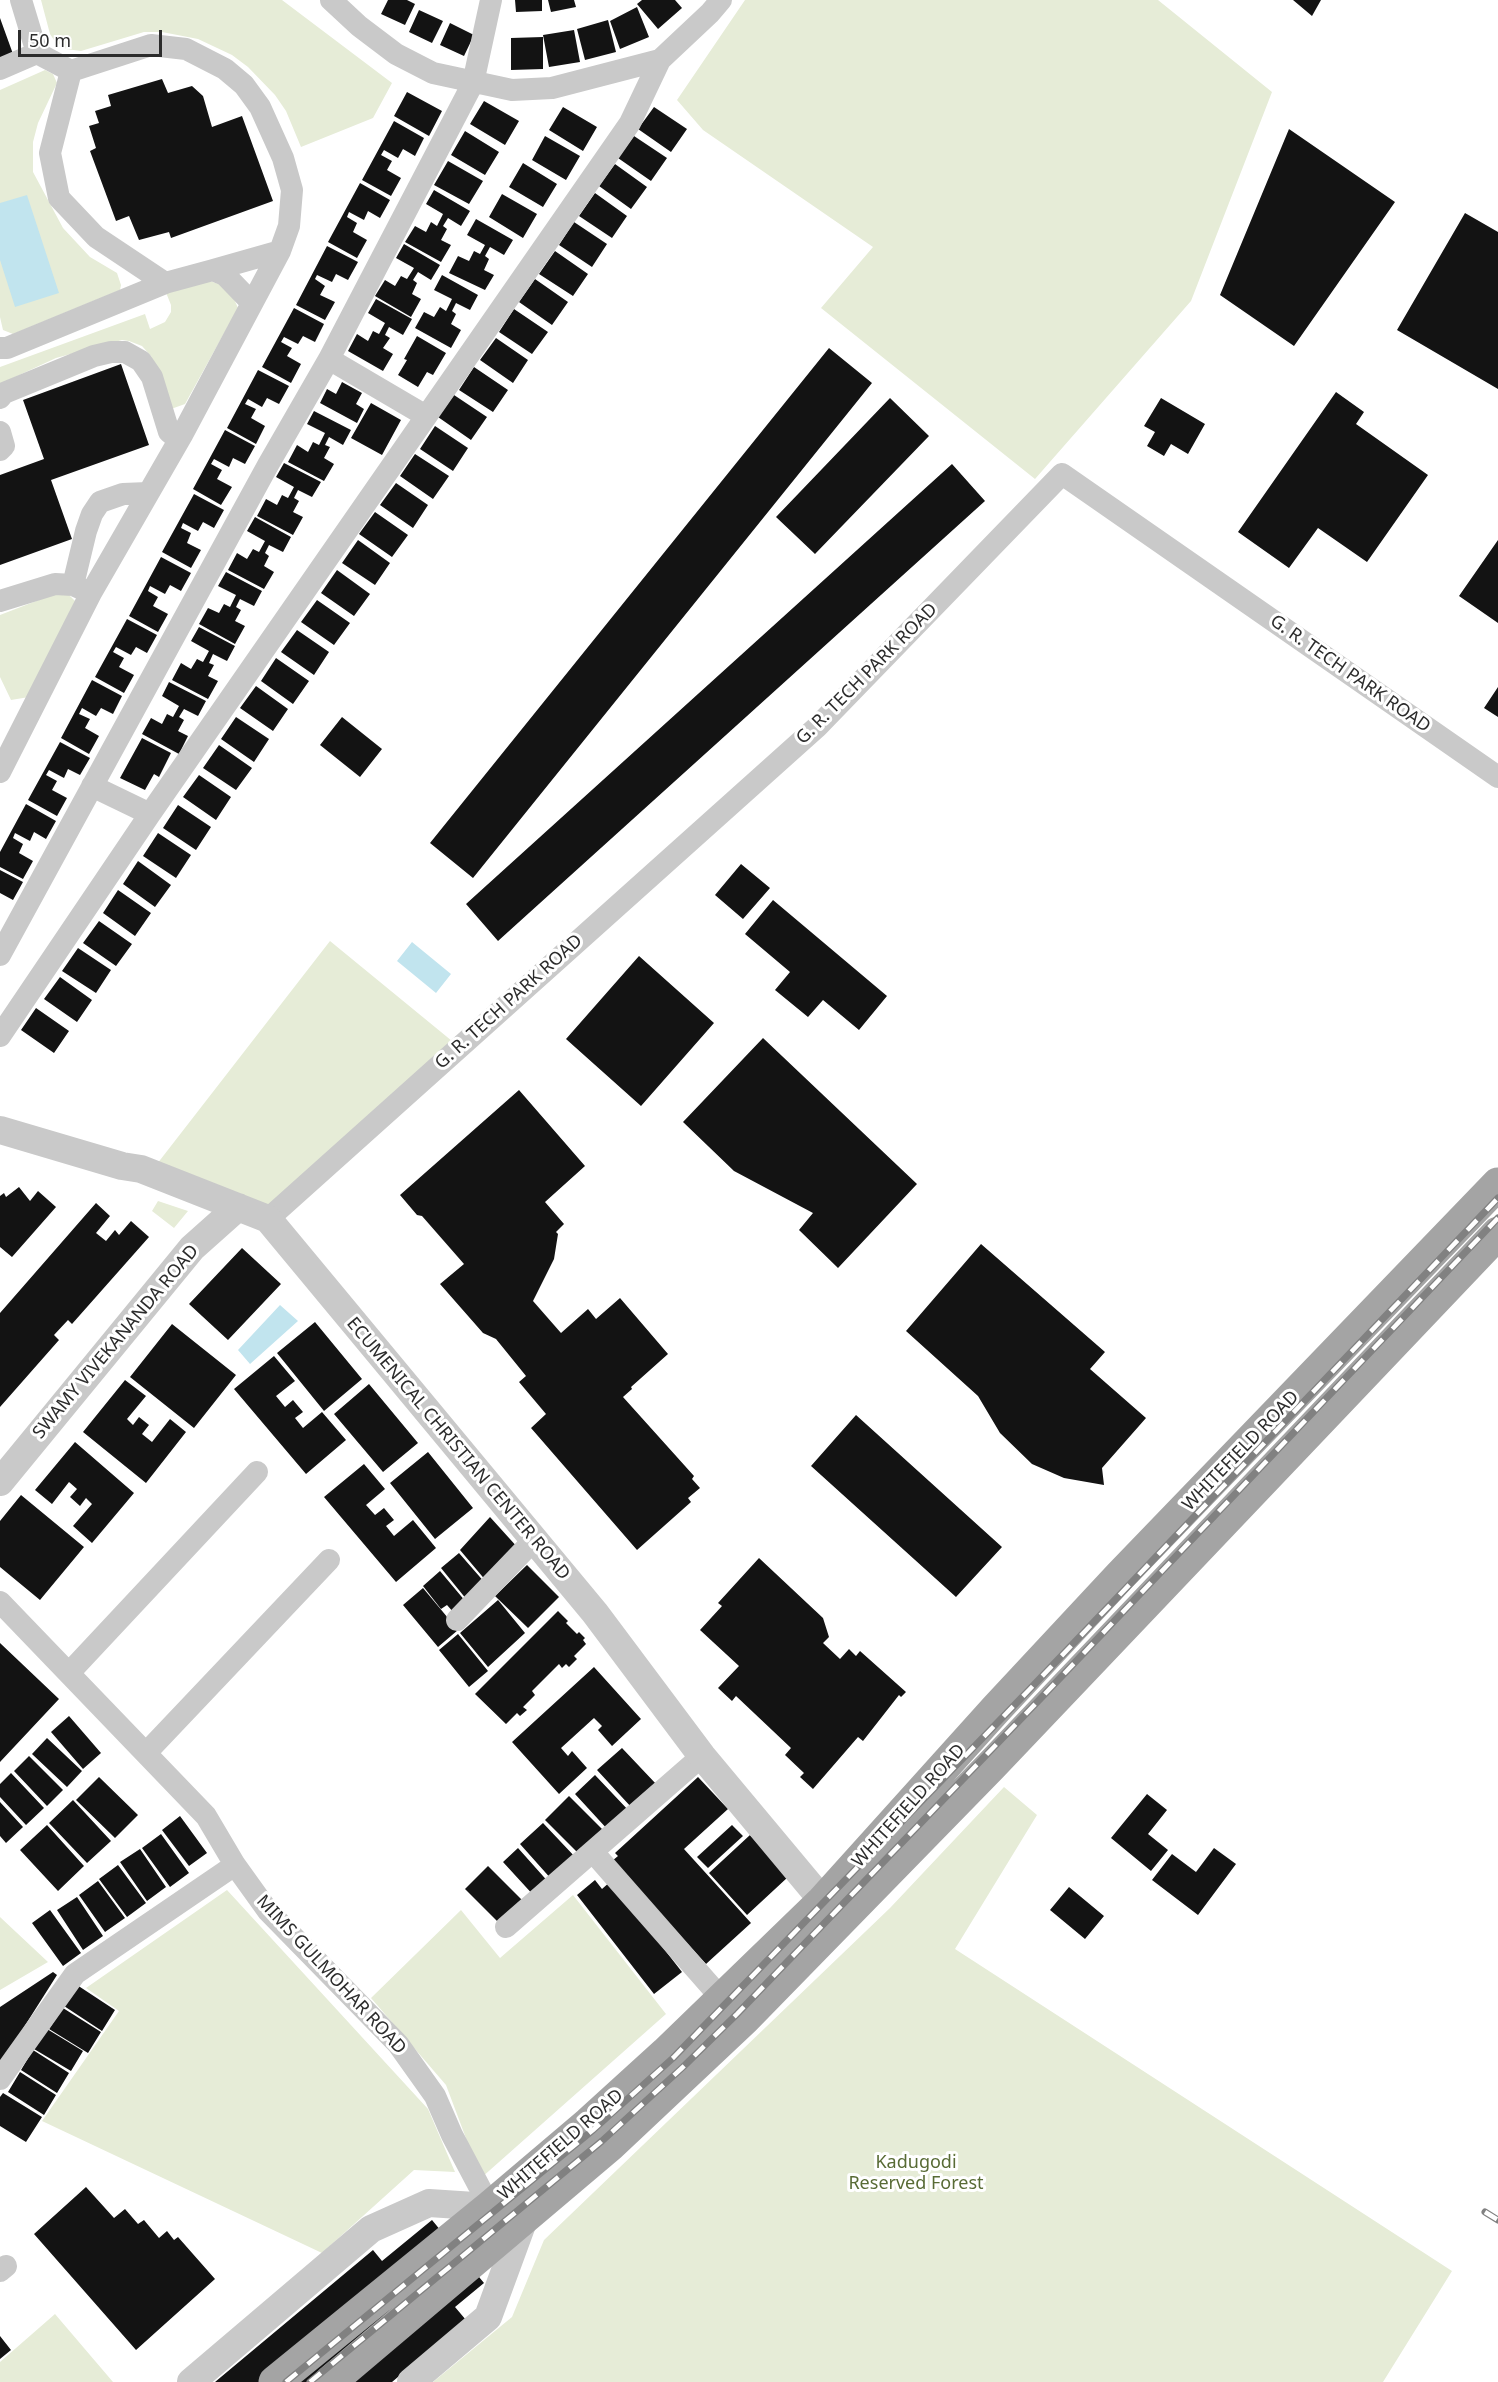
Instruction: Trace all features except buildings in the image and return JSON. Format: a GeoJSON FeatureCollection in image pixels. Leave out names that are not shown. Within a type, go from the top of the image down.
{"type":"FeatureCollection","features":[{"type":"Feature","properties":{"kind":"main road","name":"WHITEFIELD ROAD"},"geometry":{"type":"LineString","coordinates":[[275,2382],[490,2207],[589,2123],[722,2000],[823,1902],[996,1708],[1120,1576],[1498,1184]]}},
{"type":"Feature","properties":{"kind":"main road","name":"WHITEFIELD ROAD"},"geometry":{"type":"LineString","coordinates":[[330,2382],[609,2146],[687,2075],[992,1766],[1498,1233]]}},
{"type":"Feature","properties":{"kind":"street"},"geometry":{"type":"LineString","coordinates":[[0,772],[82,589],[148,493],[179,440],[280,251],[289,226],[292,190],[283,158],[265,117],[244,85],[225,69],[186,49],[151,45],[71,71],[37,53],[21,0]]}},
{"type":"Feature","properties":{"kind":"street"},"geometry":{"type":"LineString","coordinates":[[331,0],[359,26],[396,54],[433,73],[473,83],[512,90],[552,88],[660,60]]}},
{"type":"Feature","properties":{"kind":"street"},"geometry":{"type":"LineString","coordinates":[[0,955],[329,359],[473,83],[490,0]]}},
{"type":"Feature","properties":{"kind":"street"},"geometry":{"type":"LineString","coordinates":[[0,1036],[150,814],[630,123],[660,60],[710,14],[721,0]]}},
{"type":"Feature","properties":{"kind":"street"},"geometry":{"type":"LineString","coordinates":[[0,69],[37,53]]}},
{"type":"Feature","properties":{"kind":"street"},"geometry":{"type":"LineString","coordinates":[[71,71],[50,153],[59,198],[96,237],[165,283]]}},
{"type":"Feature","properties":{"kind":"street"},"geometry":{"type":"LineString","coordinates":[[0,348],[7,348],[165,283],[280,251]]}},
{"type":"Feature","properties":{"kind":"street"},"geometry":{"type":"LineString","coordinates":[[213,270],[225,275],[252,303]]}},
{"type":"Feature","properties":{"kind":"street"},"geometry":{"type":"LineString","coordinates":[[0,398],[4,393],[94,356],[111,351],[125,352],[141,361],[152,377],[169,432],[179,440]]}},
{"type":"Feature","properties":{"kind":"street"},"geometry":{"type":"LineString","coordinates":[[329,359],[426,416]]}},
{"type":"Feature","properties":{"kind":"street"},"geometry":{"type":"LineString","coordinates":[[0,432],[4,446],[0,450]]}},
{"type":"Feature","properties":{"kind":"street","name":"G. R. TECH PARK ROAD"},"geometry":{"type":"LineString","coordinates":[[268,1219],[817,727],[1062,474],[1498,777]]}},
{"type":"Feature","properties":{"kind":"street"},"geometry":{"type":"LineString","coordinates":[[82,589],[86,531],[92,513],[100,502],[123,494],[148,493]]}},
{"type":"Feature","properties":{"kind":"street"},"geometry":{"type":"LineString","coordinates":[[0,601],[55,584],[82,589]]}},
{"type":"Feature","properties":{"kind":"street"},"geometry":{"type":"LineString","coordinates":[[92,786],[150,814]]}},
{"type":"Feature","properties":{"kind":"street","name":"ECUMENICAL CHRISTIAN CENTER ROAD"},"geometry":{"type":"LineString","coordinates":[[0,1130],[122,1166],[141,1169],[268,1219],[595,1613],[702,1756],[823,1902]]}},
{"type":"Feature","properties":{"kind":"street","name":"SWAMY VIVEKANANDA ROAD"},"geometry":{"type":"LineString","coordinates":[[0,1482],[192,1248],[238,1207]]}},
{"type":"Feature","properties":{"kind":"street"},"geometry":{"type":"LineString","coordinates":[[69,1673],[257,1472]]}},
{"type":"Feature","properties":{"kind":"street"},"geometry":{"type":"LineString","coordinates":[[457,1620],[534,1540]]}},
{"type":"Feature","properties":{"kind":"street"},"geometry":{"type":"LineString","coordinates":[[146,1753],[329,1560]]}},
{"type":"Feature","properties":{"kind":"street","name":"MIMS GULMOHAR ROAD"},"geometry":{"type":"LineString","coordinates":[[0,1602],[206,1816],[235,1865],[268,1911],[398,2044],[435,2096],[452,2135],[490,2207]]}},
{"type":"Feature","properties":{"kind":"street"},"geometry":{"type":"LineString","coordinates":[[506,1927],[702,1756]]}},
{"type":"Feature","properties":{"kind":"street"},"geometry":{"type":"LineString","coordinates":[[593,1852],[722,2000]]}},
{"type":"Feature","properties":{"kind":"street"},"geometry":{"type":"LineString","coordinates":[[0,2079],[75,1974],[235,1865]]}},
{"type":"Feature","properties":{"kind":"street"},"geometry":{"type":"LineString","coordinates":[[191,2382],[371,2229],[429,2203],[490,2207]]}},
{"type":"Feature","properties":{"kind":"street"},"geometry":{"type":"LineString","coordinates":[[411,2382],[488,2318],[524,2219]]}},
{"type":"Feature","properties":{"kind":"green space"},"geometry":{"type":"Polygon","coordinates":[[[41,0],[282,0],[392,83],[373,118],[301,147],[286,111],[275,95],[248,67],[232,55],[198,39],[162,32],[144,32],[81,51],[66,49],[50,34],[41,0]]]}},
{"type":"Feature","properties":{"kind":"green space"},"geometry":{"type":"Polygon","coordinates":[[[745,0],[1158,0],[1272,92],[1191,301],[1035,479],[821,308],[873,247],[703,130],[677,100],[745,0]]]}},
{"type":"Feature","properties":{"kind":"green space"},"geometry":{"type":"Polygon","coordinates":[[[45,70],[53,74],[57,83],[38,123],[33,142],[33,172],[63,228],[90,257],[117,273],[121,285],[120,290],[13,334],[3,330],[0,317],[0,90],[45,70]]]}},
{"type":"Feature","properties":{"kind":"green space"},"geometry":{"type":"Polygon","coordinates":[[[200,278],[219,284],[234,299],[238,308],[185,404],[171,409],[151,356],[142,346],[122,340],[56,358],[0,384],[0,367],[145,314],[150,329],[165,322],[171,312],[171,305],[165,290],[200,278]]]}},
{"type":"Feature","properties":{"kind":"green space"},"geometry":{"type":"Polygon","coordinates":[[[57,593],[69,595],[77,603],[29,697],[11,700],[0,677],[0,615],[57,593]]]}},
{"type":"Feature","properties":{"kind":"green space"},"geometry":{"type":"Polygon","coordinates":[[[330,941],[452,1041],[268,1208],[157,1164],[330,941]]]}},
{"type":"Feature","properties":{"kind":"green space"},"geometry":{"type":"Polygon","coordinates":[[[158,1201],[188,1211],[174,1228],[152,1211],[158,1201]]]}},
{"type":"Feature","properties":{"kind":"green space","name":"Kadugodi Reserved Forest"},"geometry":{"type":"Polygon","coordinates":[[[1004,1787],[1037,1815],[955,1949],[1452,2271],[1383,2382],[433,2382],[512,2317],[544,2240],[890,1908],[1004,1787]]]}},
{"type":"Feature","properties":{"kind":"green space"},"geometry":{"type":"Polygon","coordinates":[[[227,1890],[428,2109],[455,2172],[414,2170],[322,2253],[42,2121],[119,2011],[86,1988],[227,1890]]]}},
{"type":"Feature","properties":{"kind":"green space"},"geometry":{"type":"Polygon","coordinates":[[[573,1895],[666,2014],[481,2178],[446,2085],[371,1998],[461,1910],[500,1958],[573,1895]]]}},
{"type":"Feature","properties":{"kind":"green space"},"geometry":{"type":"Polygon","coordinates":[[[0,1917],[48,1962],[0,1990],[0,1917]]]}},
{"type":"Feature","properties":{"kind":"green space"},"geometry":{"type":"Polygon","coordinates":[[[55,2314],[113,2382],[0,2382],[0,2362],[55,2314]]]}},
{"type":"Feature","properties":{"kind":"water"},"geometry":{"type":"Polygon","coordinates":[[[27,195],[59,293],[15,307],[0,260],[0,203],[27,195]]]}},
{"type":"Feature","properties":{"kind":"water"},"geometry":{"type":"Polygon","coordinates":[[[412,942],[451,974],[436,993],[397,961],[412,942]]]}},
{"type":"Feature","properties":{"kind":"water"},"geometry":{"type":"Polygon","coordinates":[[[280,1305],[298,1321],[250,1364],[238,1350],[280,1305]]]}},
{"type":"Feature","properties":{"kind":"railway"},"geometry":{"type":"LineString","coordinates":[[286,2382],[593,2130],[673,2058],[1029,1690],[1498,1198]]}},
{"type":"Feature","properties":{"kind":"railway"},"geometry":{"type":"LineString","coordinates":[[310,2382],[602,2141],[683,2067],[737,2014],[1041,1698],[1498,1218]]}},
{"type":"Feature","properties":{"kind":"railway"},"geometry":{"type":"LineString","coordinates":[[1485,2212],[1498,2220]]}}]}
